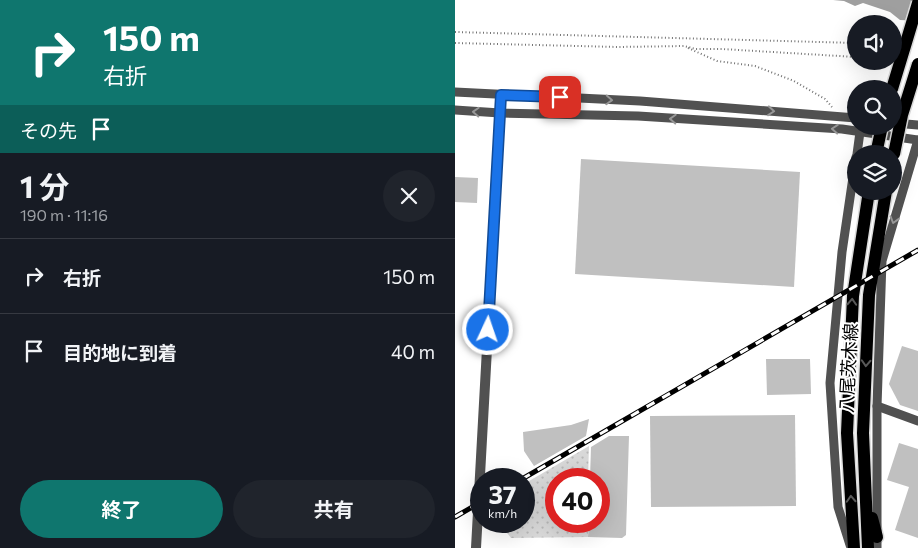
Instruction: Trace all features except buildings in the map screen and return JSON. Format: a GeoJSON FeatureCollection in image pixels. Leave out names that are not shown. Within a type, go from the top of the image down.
{"type":"FeatureCollection","features":[{"type":"Feature","properties":{"kind":"main road"},"geometry":{"type":"LineString","coordinates":[[895,80],[918,3]]}},
{"type":"Feature","properties":{"kind":"main road"},"geometry":{"type":"LineString","coordinates":[[896,145],[902,115],[918,64]]}},
{"type":"Feature","properties":{"kind":"main road","name":"八尾茨木線"},"geometry":{"type":"LineString","coordinates":[[852,548],[847,433],[853,296],[867,200]]}},
{"type":"Feature","properties":{"kind":"main road","name":"八尾茨木線"},"geometry":{"type":"LineString","coordinates":[[868,548],[863,432],[869,295],[884,200]]}},
{"type":"Feature","properties":{"kind":"main road"},"geometry":{"type":"LineString","coordinates":[[865,491],[877,543]]}},
{"type":"Feature","properties":{"kind":"street"},"geometry":{"type":"LineString","coordinates":[[455,92],[640,101],[847,117]]}},
{"type":"Feature","properties":{"kind":"street"},"geometry":{"type":"LineString","coordinates":[[476,548],[501,95]]}},
{"type":"Feature","properties":{"kind":"street"},"geometry":{"type":"LineString","coordinates":[[455,110],[500,113],[637,116],[847,130]]}},
{"type":"Feature","properties":{"kind":"street"},"geometry":{"type":"LineString","coordinates":[[902,124],[918,126]]}},
{"type":"Feature","properties":{"kind":"street"},"geometry":{"type":"LineString","coordinates":[[877,543],[877,406],[882,260],[918,140],[882,135]]}},
{"type":"Feature","properties":{"kind":"street"},"geometry":{"type":"LineString","coordinates":[[850,200],[842,252],[830,383],[838,507],[852,548]]}},
{"type":"Feature","properties":{"kind":"street"},"geometry":{"type":"LineString","coordinates":[[877,406],[918,421]]}},
{"type":"Feature","properties":{"kind":"path"},"geometry":{"type":"LineString","coordinates":[[455,32],[847,44]]}},
{"type":"Feature","properties":{"kind":"path"},"geometry":{"type":"LineString","coordinates":[[455,43],[618,47],[684,46],[695,49],[847,56]]}},
{"type":"Feature","properties":{"kind":"path"},"geometry":{"type":"LineString","coordinates":[[684,46],[717,61],[755,66],[794,81],[825,99],[839,117]]}},
{"type":"Feature","properties":{"kind":"shaded area"},"geometry":{"type":"Polygon","coordinates":[[[833,0],[918,0],[918,21],[902,20],[902,15],[894,15],[863,3],[855,6],[844,1],[833,0]]]}},
{"type":"Feature","properties":{"kind":"shaded area"},"geometry":{"type":"Polygon","coordinates":[[[589,446],[588,468],[551,468],[589,446]]]}},
{"type":"Feature","properties":{"kind":"shaded area"},"geometry":{"type":"Polygon","coordinates":[[[545,472],[545,533],[588,533],[588,537],[511,538],[507,533],[535,533],[535,478],[545,472]]]}},
{"type":"Feature","properties":{"kind":"railway"},"geometry":{"type":"LineString","coordinates":[[535,471],[918,250]]}},
{"type":"Feature","properties":{"kind":"railway"},"geometry":{"type":"LineString","coordinates":[[455,517],[470,508]]}},
{"type":"Feature","properties":{"kind":"route"},"geometry":{"type":"LineString","coordinates":[[488,330],[501,95],[560,97]]}}]}
